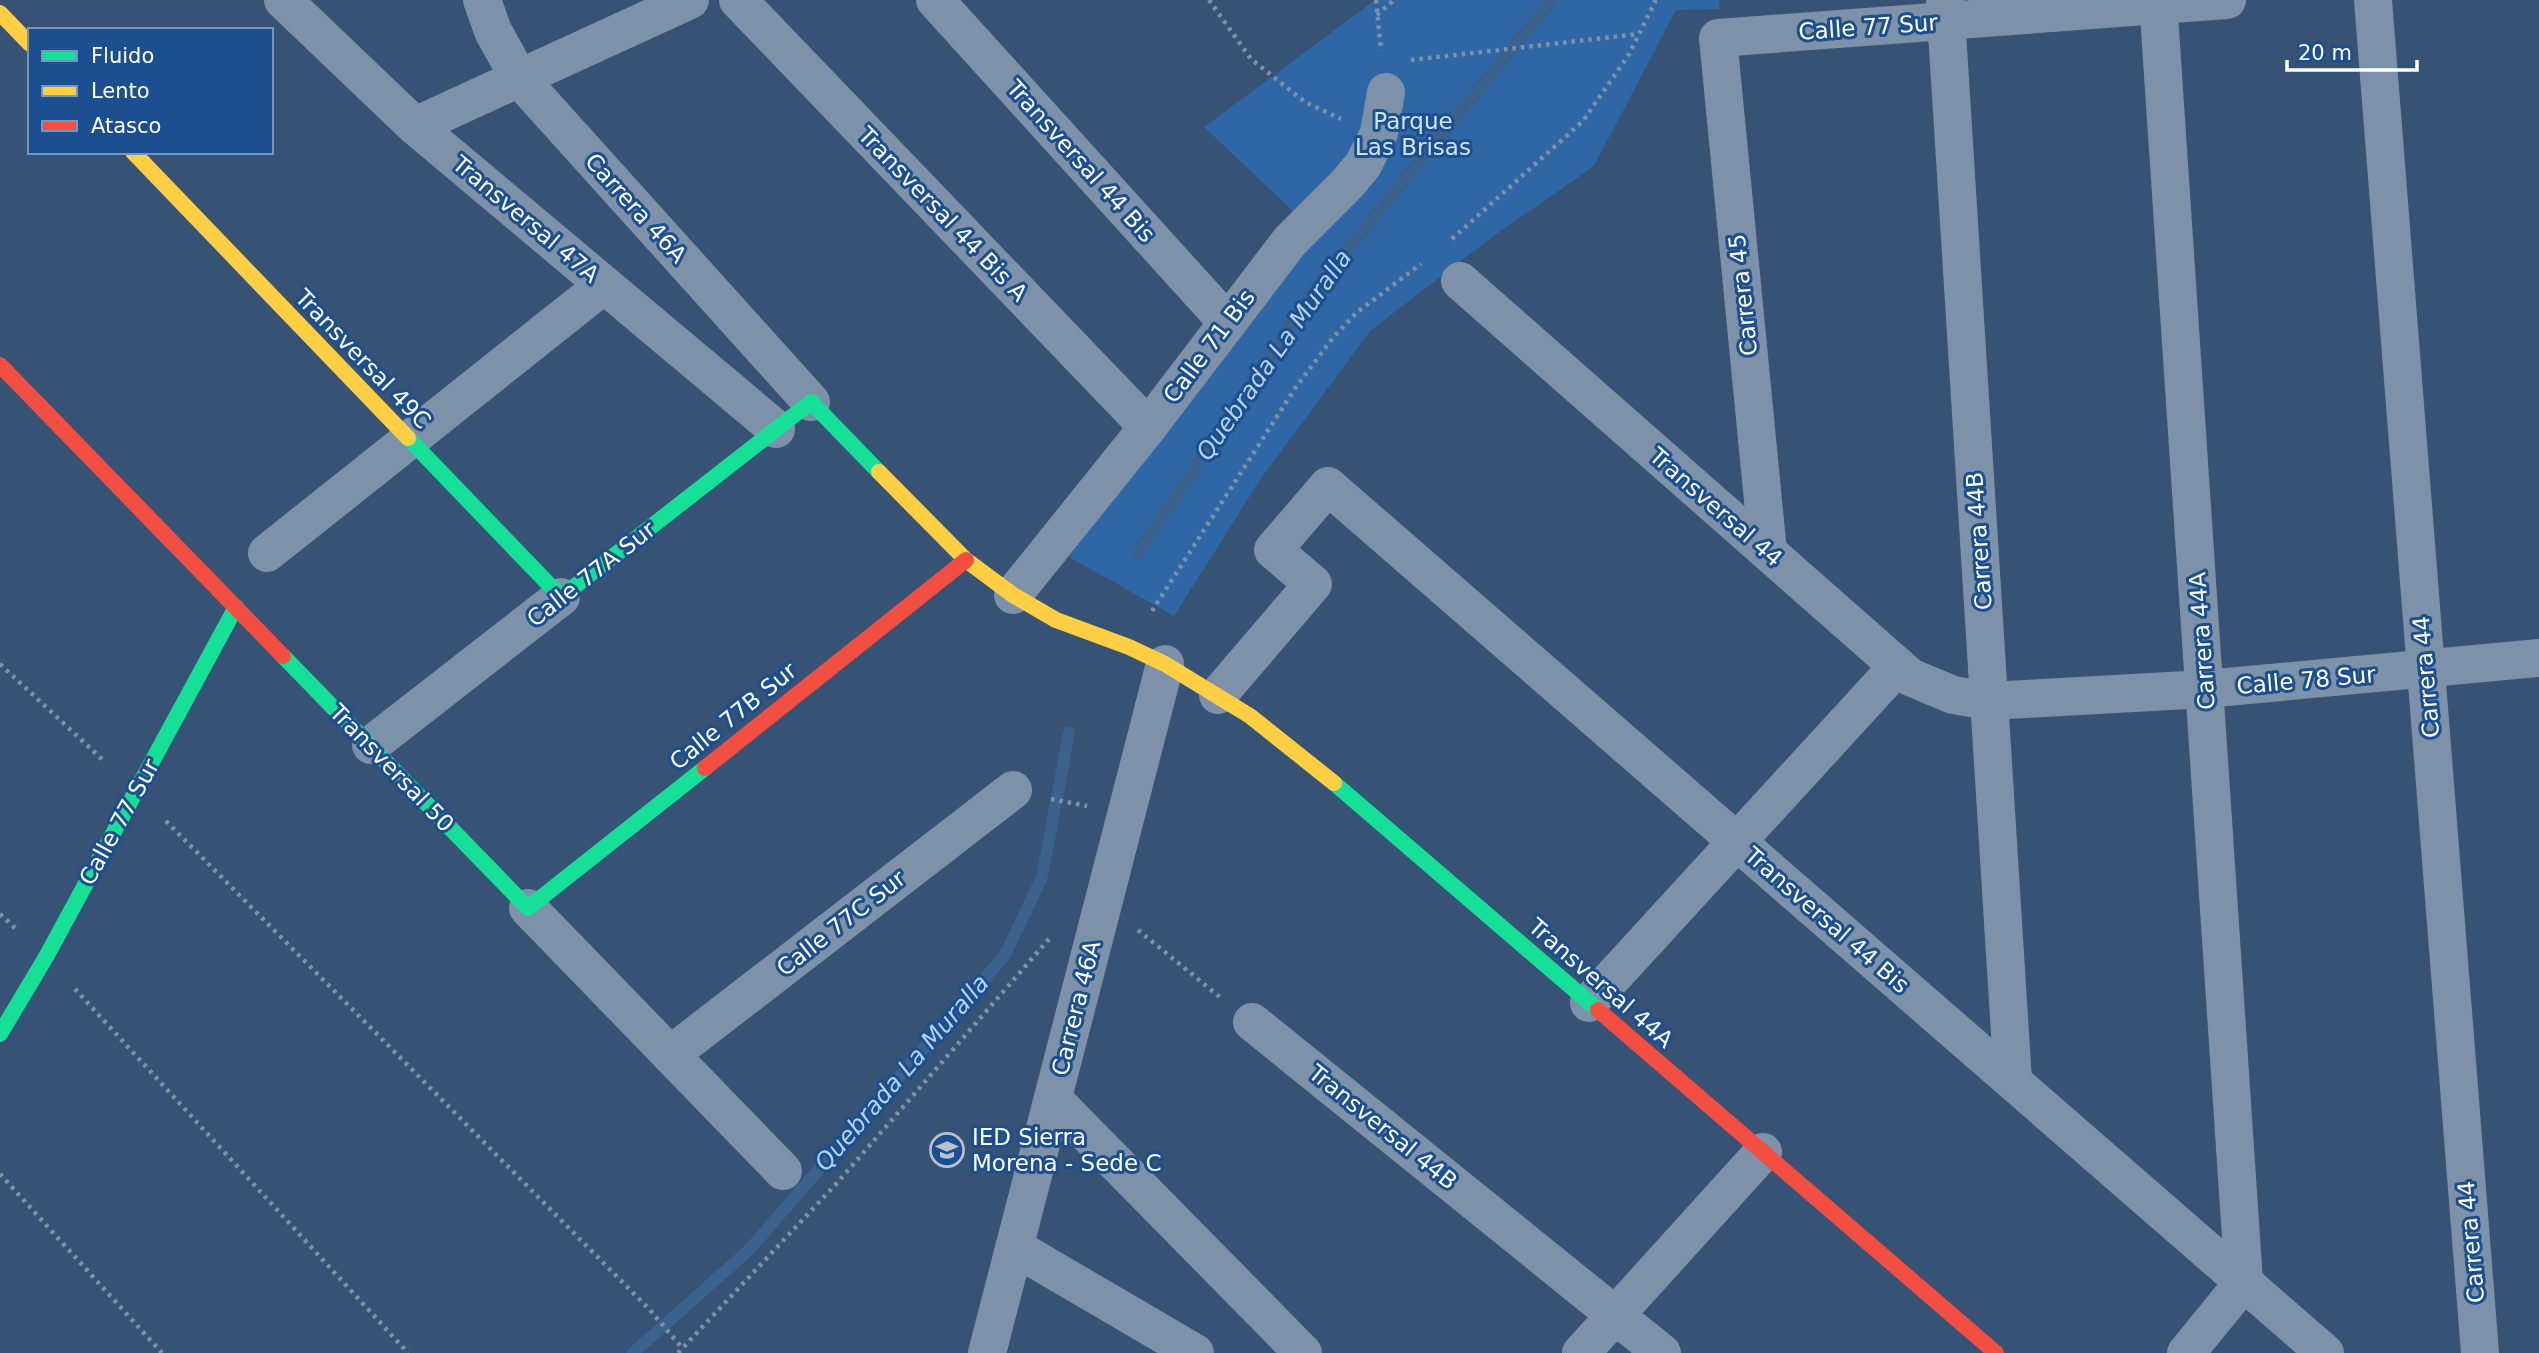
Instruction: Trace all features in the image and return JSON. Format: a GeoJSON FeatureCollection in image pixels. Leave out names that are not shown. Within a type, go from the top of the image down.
{"type":"FeatureCollection","features":[{"type":"Feature","properties":{"kind":"street","name":"Transversal 47A"},"geometry":{"type":"LineString","coordinates":[[283,0],[415,126],[776,429]]}},
{"type":"Feature","properties":{"kind":"street","name":"Carrera 46A"},"geometry":{"type":"LineString","coordinates":[[482,0],[493,32],[519,78],[811,402]]}},
{"type":"Feature","properties":{"kind":"street","name":"Transversal 44 Bis A"},"geometry":{"type":"LineString","coordinates":[[738,0],[1148,427]]}},
{"type":"Feature","properties":{"kind":"street","name":"Transversal 44 Bis"},"geometry":{"type":"LineString","coordinates":[[935,0],[1227,321]]}},
{"type":"Feature","properties":{"kind":"street","name":"Calle 77 Sur"},"geometry":{"type":"LineString","coordinates":[[1718,38],[1946,11],[2227,0]]}},
{"type":"Feature","properties":{"kind":"street","name":"Carrera 44"},"geometry":{"type":"LineString","coordinates":[[2373,0],[2480,1353]]}},
{"type":"Feature","properties":{"kind":"street"},"geometry":{"type":"LineString","coordinates":[[415,126],[685,1]]}},
{"type":"Feature","properties":{"kind":"street","name":"Carrera 44A"},"geometry":{"type":"LineString","coordinates":[[2158,2],[2244,1282]]}},
{"type":"Feature","properties":{"kind":"street","name":"Carrera 44B"},"geometry":{"type":"LineString","coordinates":[[1946,11],[2013,1082]]}},
{"type":"Feature","properties":{"kind":"street"},"geometry":{"type":"LineString","coordinates":[[0,13],[28,42]]}},
{"type":"Feature","properties":{"kind":"street","name":"Carrera 45"},"geometry":{"type":"LineString","coordinates":[[1718,38],[1768,552]]}},
{"type":"Feature","properties":{"kind":"street","name":"Calle 71 Bis"},"geometry":{"type":"LineString","coordinates":[[1013,596],[1148,427],[1290,241],[1363,165],[1379,133],[1385,77]]}},
{"type":"Feature","properties":{"kind":"street","name":"Transversal 49C"},"geometry":{"type":"LineString","coordinates":[[136,154],[561,597]]}},
{"type":"Feature","properties":{"kind":"street","name":"Transversal 44"},"geometry":{"type":"LineString","coordinates":[[1460,281],[1910,677],[1953,695],[1989,701]]}},
{"type":"Feature","properties":{"kind":"street"},"geometry":{"type":"LineString","coordinates":[[267,553],[604,285]]}},
{"type":"Feature","properties":{"kind":"street","name":"Transversal 50"},"geometry":{"type":"LineString","coordinates":[[0,365],[783,1171]]}},
{"type":"Feature","properties":{"kind":"street"},"geometry":{"type":"LineString","coordinates":[[811,402],[966,560],[1013,596],[1056,620],[1165,663]]}},
{"type":"Feature","properties":{"kind":"street","name":"Calle 77A Sur"},"geometry":{"type":"LineString","coordinates":[[370,745],[811,402]]}},
{"type":"Feature","properties":{"kind":"street","name":"Transversal 44 Bis"},"geometry":{"type":"LineString","coordinates":[[1218,695],[1313,584],[1273,550],[1328,486],[2325,1353]]}},
{"type":"Feature","properties":{"kind":"street","name":"Calle 77B Sur"},"geometry":{"type":"LineString","coordinates":[[528,908],[966,560]]}},
{"type":"Feature","properties":{"kind":"street","name":"Calle 77 Sur"},"geometry":{"type":"LineString","coordinates":[[0,1034],[46,957],[236,607]]}},
{"type":"Feature","properties":{"kind":"street","name":"Calle 78 Sur"},"geometry":{"type":"LineString","coordinates":[[1989,701],[2205,689],[2539,658]]}},
{"type":"Feature","properties":{"kind":"street","name":"Carrera 46A"},"geometry":{"type":"LineString","coordinates":[[987,1353],[1165,663]]}},
{"type":"Feature","properties":{"kind":"street","name":"Transversal 44A"},"geometry":{"type":"LineString","coordinates":[[1165,663],[1218,695],[1305,758],[1996,1353]]}},
{"type":"Feature","properties":{"kind":"street"},"geometry":{"type":"LineString","coordinates":[[1589,1003],[1898,666]]}},
{"type":"Feature","properties":{"kind":"street","name":"Calle 77C Sur"},"geometry":{"type":"LineString","coordinates":[[670,1055],[1013,790]]}},
{"type":"Feature","properties":{"kind":"street","name":"Transversal 44B"},"geometry":{"type":"LineString","coordinates":[[1252,1022],[1662,1353]]}},
{"type":"Feature","properties":{"kind":"street"},"geometry":{"type":"LineString","coordinates":[[1053,1099],[1303,1353]]}},
{"type":"Feature","properties":{"kind":"street"},"geometry":{"type":"LineString","coordinates":[[1581,1353],[1763,1153]]}},
{"type":"Feature","properties":{"kind":"street"},"geometry":{"type":"LineString","coordinates":[[1014,1247],[1195,1353]]}},
{"type":"Feature","properties":{"kind":"street"},"geometry":{"type":"LineString","coordinates":[[2186,1353],[2244,1282]]}},
{"type":"Feature","properties":{"kind":"path"},"geometry":{"type":"LineString","coordinates":[[1209,0],[1251,59],[1306,103],[1379,133]]}},
{"type":"Feature","properties":{"kind":"path"},"geometry":{"type":"LineString","coordinates":[[1376,0],[1385,77],[1451,55],[1639,34]]}},
{"type":"Feature","properties":{"kind":"path"},"geometry":{"type":"LineString","coordinates":[[1377,16],[1394,0]]}},
{"type":"Feature","properties":{"kind":"path"},"geometry":{"type":"LineString","coordinates":[[1443,248],[1583,121],[1628,56],[1656,0]]}},
{"type":"Feature","properties":{"kind":"path"},"geometry":{"type":"LineString","coordinates":[[1129,647],[1296,387],[1332,339],[1356,313],[1424,262]]}},
{"type":"Feature","properties":{"kind":"path"},"geometry":{"type":"LineString","coordinates":[[0,664],[136,791],[650,1310],[681,1351],[837,1183],[1051,936]]}},
{"type":"Feature","properties":{"kind":"path"},"geometry":{"type":"LineString","coordinates":[[1103,902],[1252,1022]]}},
{"type":"Feature","properties":{"kind":"path"},"geometry":{"type":"LineString","coordinates":[[0,914],[46,957],[408,1353]]}},
{"type":"Feature","properties":{"kind":"path"},"geometry":{"type":"LineString","coordinates":[[0,1174],[162,1353]]}},
{"type":"Feature","properties":{"kind":"green space","name":"Parque Las Brisas"},"geometry":{"type":"Polygon","coordinates":[[[1375,0],[1719,0],[1720,9],[1676,10],[1594,166],[1491,238],[1370,331],[1260,480],[1174,616],[1069,557],[1313,230],[1204,127],[1375,0]]]}},
{"type":"Feature","properties":{"kind":"waterway","name":"Quebrada La Muralla"},"geometry":{"type":"LineString","coordinates":[[1137,554],[1314,290],[1552,0]]}},
{"type":"Feature","properties":{"kind":"waterway","name":"Quebrada La Muralla"},"geometry":{"type":"LineString","coordinates":[[633,1353],[749,1250],[1005,955],[1042,877],[1069,733]]}},
{"type":"Feature","properties":{"kind":"traffic: fast"},"geometry":{"type":"LineString","coordinates":[[408,438],[561,597],[811,402],[879,472]]}},
{"type":"Feature","properties":{"kind":"traffic: fast"},"geometry":{"type":"LineString","coordinates":[[0,1034],[46,957],[236,607]]}},
{"type":"Feature","properties":{"kind":"traffic: fast"},"geometry":{"type":"LineString","coordinates":[[283,656],[528,908],[705,768]]}},
{"type":"Feature","properties":{"kind":"traffic: fast"},"geometry":{"type":"LineString","coordinates":[[1334,783],[1598,1010]]}},
{"type":"Feature","properties":{"kind":"traffic: slow"},"geometry":{"type":"LineString","coordinates":[[0,13],[28,42]]}},
{"type":"Feature","properties":{"kind":"traffic: slow"},"geometry":{"type":"LineString","coordinates":[[135,154],[408,438]]}},
{"type":"Feature","properties":{"kind":"traffic: slow"},"geometry":{"type":"LineString","coordinates":[[879,472],[966,560],[1013,595],[1056,620],[1129,647],[1165,664],[1250,716],[1334,783]]}},
{"type":"Feature","properties":{"kind":"traffic: jam"},"geometry":{"type":"LineString","coordinates":[[0,365],[283,656]]}},
{"type":"Feature","properties":{"kind":"traffic: jam"},"geometry":{"type":"LineString","coordinates":[[705,768],[966,560]]}},
{"type":"Feature","properties":{"kind":"traffic: jam"},"geometry":{"type":"LineString","coordinates":[[1598,1010],[1996,1353]]}},
{"type":"Feature","properties":{"kind":"place","name":"IED Sierra Morena - Sede C"},"geometry":{"type":"Point","coordinates":[947,1150]}}]}
